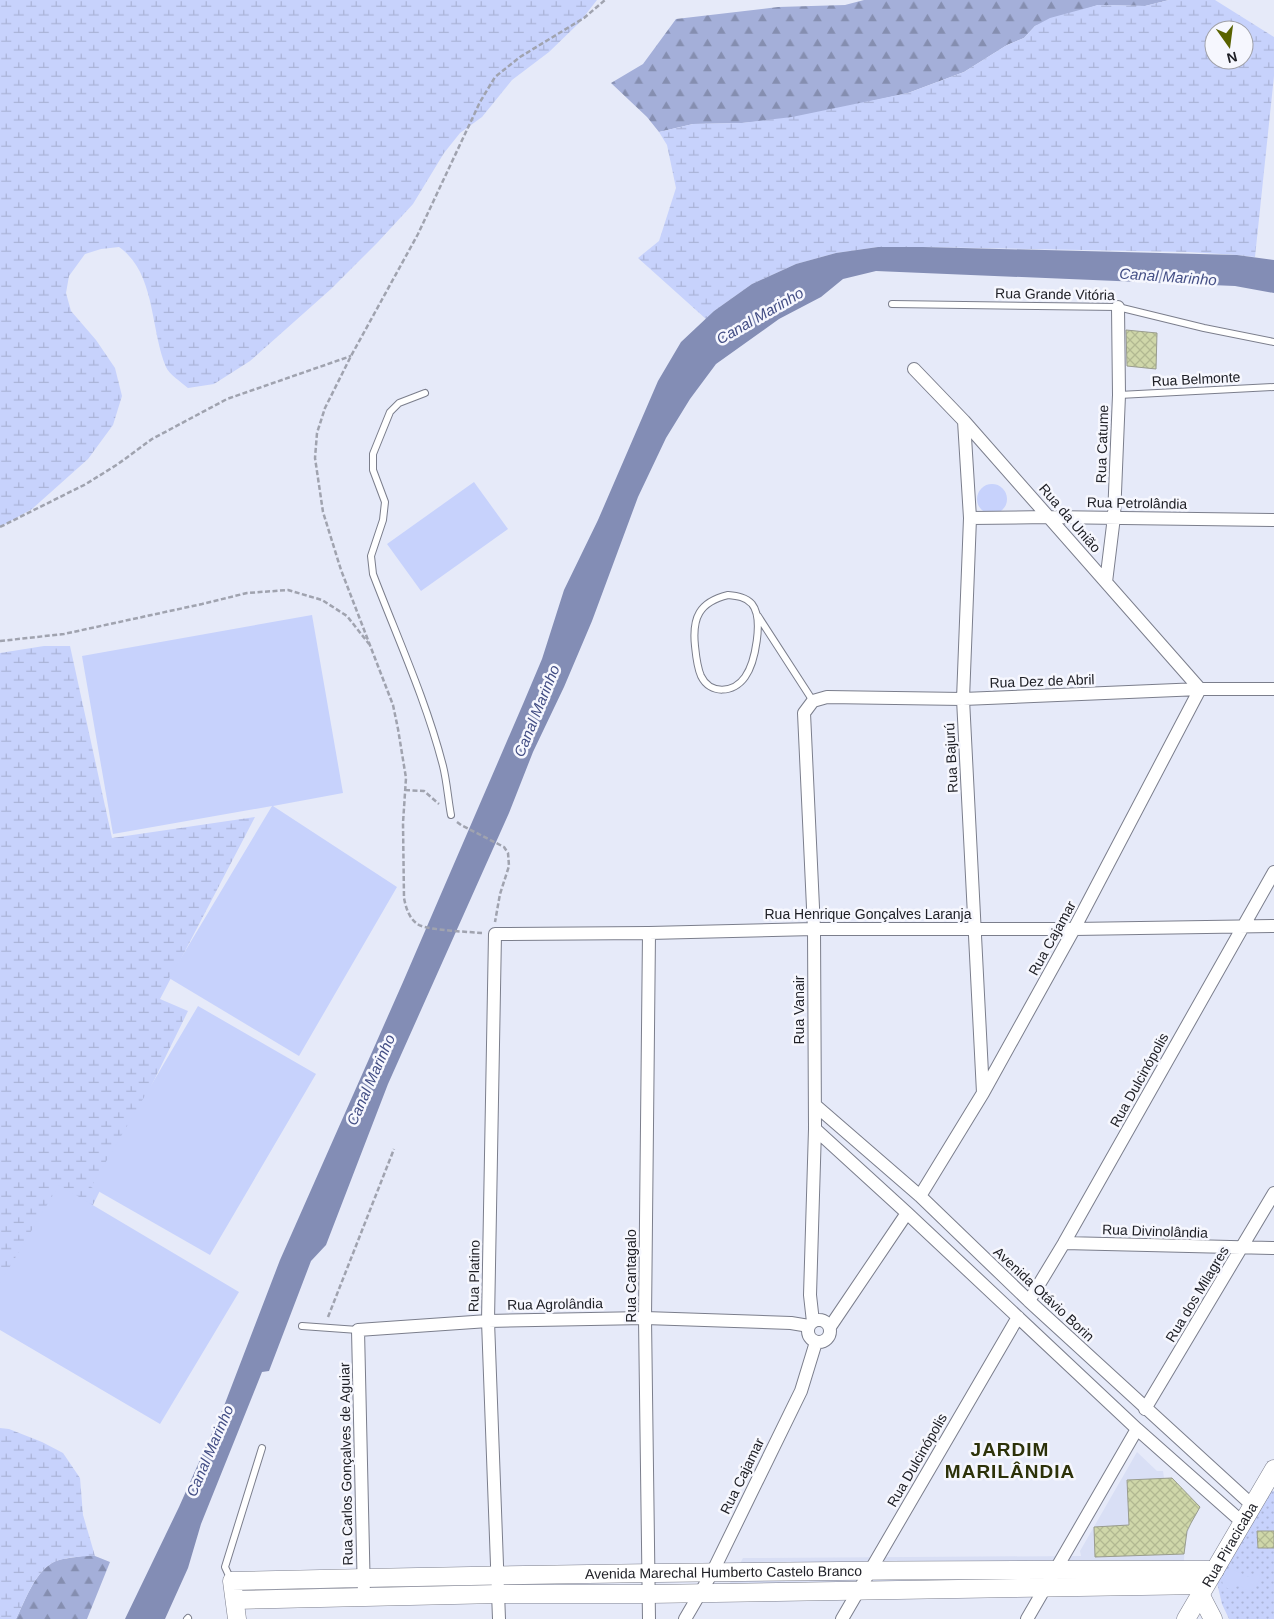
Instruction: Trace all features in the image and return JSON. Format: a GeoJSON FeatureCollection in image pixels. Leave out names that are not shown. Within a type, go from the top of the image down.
{"type":"FeatureCollection","features":[{"type":"Feature","properties":{"kind":"street","name":"Rua Catume"},"geometry":{"type":"LineString","coordinates":[[1106,582],[1114,517],[1119,395],[1118,307]]}},
{"type":"Feature","properties":{"kind":"street","name":"Rua da União"},"geometry":{"type":"LineString","coordinates":[[914,369],[964,421],[1200,689]]}},
{"type":"Feature","properties":{"kind":"street","name":"Rua Bajurú"},"geometry":{"type":"LineString","coordinates":[[964,421],[970,518],[963,699],[983,1093]]}},
{"type":"Feature","properties":{"kind":"street","name":"Rua Petrolândia"},"geometry":{"type":"LineString","coordinates":[[970,518],[1114,517],[1274,520]]}},
{"type":"Feature","properties":{"kind":"street","name":"Rua Dez de Abril"},"geometry":{"type":"LineString","coordinates":[[813,702],[827,696],[963,699],[1200,689],[1274,689]]}},
{"type":"Feature","properties":{"kind":"street","name":"Rua Cajamar"},"geometry":{"type":"LineString","coordinates":[[920,1196],[983,1093],[1074,929],[1200,689]]}},
{"type":"Feature","properties":{"kind":"street","name":"Rua Vanair"},"geometry":{"type":"LineString","coordinates":[[811,1324],[810,1295],[815,1129],[814,929],[804,712],[813,702]]}},
{"type":"Feature","properties":{"kind":"street","name":"Rua Dulcinópolis"},"geometry":{"type":"LineString","coordinates":[[1029,1301],[1064,1243],[1274,872]]}},
{"type":"Feature","properties":{"kind":"street","name":"Rua Henrique Gonçalves Laranja"},"geometry":{"type":"LineString","coordinates":[[496,934],[814,929],[1074,929],[1274,926]]}},
{"type":"Feature","properties":{"kind":"street","name":"Rua Cantagalo"},"geometry":{"type":"LineString","coordinates":[[649,933],[645,1318],[650,1619]]}},
{"type":"Feature","properties":{"kind":"street","name":"Rua Platino"},"geometry":{"type":"LineString","coordinates":[[496,934],[488,1321],[499,1619]]}},
{"type":"Feature","properties":{"kind":"street","name":"Avenida Otávio Borin"},"geometry":{"type":"LineString","coordinates":[[815,1105],[920,1196],[1145,1409],[1252,1505]]}},
{"type":"Feature","properties":{"kind":"street"},"geometry":{"type":"LineString","coordinates":[[815,1129],[1242,1522]]}},
{"type":"Feature","properties":{"kind":"street","name":"Rua dos Milagres"},"geometry":{"type":"LineString","coordinates":[[1145,1409],[1274,1193]]}},
{"type":"Feature","properties":{"kind":"street"},"geometry":{"type":"LineString","coordinates":[[830,1327],[907,1213]]}},
{"type":"Feature","properties":{"kind":"street","name":"Rua Divinolândia"},"geometry":{"type":"LineString","coordinates":[[1064,1243],[1274,1248]]}},
{"type":"Feature","properties":{"kind":"street","name":"Rua Dulcinópolis"},"geometry":{"type":"LineString","coordinates":[[842,1619],[1018,1317]]}},
{"type":"Feature","properties":{"kind":"street","name":"Rua Agrolândia"},"geometry":{"type":"LineString","coordinates":[[358,1330],[488,1321],[645,1318],[811,1324]]}},
{"type":"Feature","properties":{"kind":"street"},"geometry":{"type":"LineString","coordinates":[[817,1320],[822,1320],[830,1327],[831,1332],[826,1341],[816,1342],[809,1336],[808,1331],[811,1324],[817,1320]]}},
{"type":"Feature","properties":{"kind":"street","name":"Rua Carlos Gonçalves de Aguiar"},"geometry":{"type":"LineString","coordinates":[[358,1330],[364,1597]]}},
{"type":"Feature","properties":{"kind":"street","name":"Rua Cajamar"},"geometry":{"type":"LineString","coordinates":[[686,1619],[712,1571],[801,1391],[816,1342]]}},
{"type":"Feature","properties":{"kind":"street"},"geometry":{"type":"LineString","coordinates":[[1027,1619],[1138,1428]]}},
{"type":"Feature","properties":{"kind":"street","name":"Rua Piracicaba"},"geometry":{"type":"LineString","coordinates":[[1186,1619],[1273,1471]]}},
{"type":"Feature","properties":{"kind":"street","name":"Avenida Marechal Humberto Castelo Branco"},"geometry":{"type":"LineString","coordinates":[[232,1582],[712,1571],[1215,1570]]}},
{"type":"Feature","properties":{"kind":"street"},"geometry":{"type":"LineString","coordinates":[[232,1582],[237,1619]]}},
{"type":"Feature","properties":{"kind":"street","name":"Avenida Marechal Humberto Castelo Branco"},"geometry":{"type":"LineString","coordinates":[[235,1600],[499,1594],[649,1594],[1046,1587],[1203,1590]]}},
{"type":"Feature","properties":{"kind":"street"},"geometry":{"type":"LineString","coordinates":[[1203,1590],[1213,1619]]}},
{"type":"Feature","properties":{"kind":"lane","name":"Rua Grande Vitória"},"geometry":{"type":"LineString","coordinates":[[892,304],[1118,307],[1204,328],[1274,342]]}},
{"type":"Feature","properties":{"kind":"lane","name":"Rua Belmonte"},"geometry":{"type":"LineString","coordinates":[[1119,395],[1274,387]]}},
{"type":"Feature","properties":{"kind":"lane"},"geometry":{"type":"LineString","coordinates":[[425,393],[399,404],[390,412],[373,454],[372,470],[385,502],[383,520],[371,556],[373,574],[421,698],[435,741],[443,767],[451,815]]}},
{"type":"Feature","properties":{"kind":"lane"},"geometry":{"type":"LineString","coordinates":[[758,616],[758,635],[750,666],[746,676],[740,683],[730,688],[719,690],[710,687],[702,678],[696,655],[694,636],[697,615],[705,605],[716,598],[728,595],[740,596],[752,604],[813,702]]}},
{"type":"Feature","properties":{"kind":"lane","name":"Rua Agrolândia"},"geometry":{"type":"LineString","coordinates":[[302,1326],[324,1326],[358,1330]]}},
{"type":"Feature","properties":{"kind":"lane"},"geometry":{"type":"LineString","coordinates":[[232,1582],[225,1567],[262,1448]]}},
{"type":"Feature","properties":{"kind":"path"},"geometry":{"type":"LineString","coordinates":[[467,828],[504,847],[510,859],[495,917],[496,934],[461,932],[421,926],[409,915],[404,898],[403,823],[406,778],[398,728],[393,705],[341,570],[323,512],[315,458],[317,433],[325,408],[351,356],[418,234],[480,102],[495,77],[520,57],[584,18],[605,0]]}},
{"type":"Feature","properties":{"kind":"path"},"geometry":{"type":"LineString","coordinates":[[0,527],[86,484],[118,464],[152,439],[227,399],[351,356]]}},
{"type":"Feature","properties":{"kind":"path"},"geometry":{"type":"LineString","coordinates":[[0,641],[64,634],[247,593],[288,590],[322,600],[347,616],[371,648]]}},
{"type":"Feature","properties":{"kind":"path"},"geometry":{"type":"LineString","coordinates":[[324,1326],[394,1148]]}},
{"type":"Feature","properties":{"kind":"shaded area"},"geometry":{"type":"Polygon","coordinates":[[[1137,1452],[1157,1471],[1163,1471],[1164,1478],[1172,1478],[1200,1507],[1191,1523],[1185,1542],[1182,1592],[723,1596],[743,1558],[1081,1556],[1080,1551],[1137,1452]]]}},
{"type":"Feature","properties":{"kind":"green space"},"geometry":{"type":"Polygon","coordinates":[[[0,0],[597,0],[579,23],[549,52],[512,80],[482,117],[460,133],[444,153],[413,204],[378,242],[331,289],[250,361],[214,384],[188,388],[172,375],[166,367],[146,286],[140,271],[131,258],[119,247],[101,249],[85,254],[69,276],[66,293],[71,311],[96,340],[115,368],[122,396],[113,425],[88,459],[32,509],[0,527],[0,0]]]}},
{"type":"Feature","properties":{"kind":"green space"},"geometry":{"type":"Polygon","coordinates":[[[864,0],[1169,0],[1145,6],[1098,5],[1035,26],[1024,38],[1007,45],[964,72],[908,93],[809,115],[776,120],[693,124],[659,132],[647,117],[611,83],[643,64],[676,19],[778,7],[845,5],[864,0]]]}},
{"type":"Feature","properties":{"kind":"green space"},"geometry":{"type":"Polygon","coordinates":[[[1169,0],[1215,0],[1247,20],[1204,20],[1204,70],[1254,70],[1254,24],[1274,37],[1274,76],[1255,257],[1189,252],[878,247],[836,253],[796,264],[752,284],[714,311],[706,319],[638,258],[659,241],[676,188],[667,145],[659,132],[693,124],[742,123],[792,117],[908,93],[964,72],[1007,45],[1024,38],[1035,26],[1050,18],[1098,5],[1145,6],[1169,0]]]}},
{"type":"Feature","properties":{"kind":"green space"},"geometry":{"type":"Polygon","coordinates":[[[474,482],[508,529],[421,591],[387,544],[474,482]]]}},
{"type":"Feature","properties":{"kind":"green space"},"geometry":{"type":"Polygon","coordinates":[[[992,484],[1003,488],[1007,499],[1003,510],[992,514],[981,510],[977,499],[981,488],[992,484]]]}},
{"type":"Feature","properties":{"kind":"green space"},"geometry":{"type":"Polygon","coordinates":[[[312,615],[343,793],[273,806],[397,887],[299,1056],[169,978],[272,806],[113,834],[82,656],[312,615]]]}},
{"type":"Feature","properties":{"kind":"green space"},"geometry":{"type":"Polygon","coordinates":[[[44,646],[70,646],[112,838],[255,817],[160,999],[188,1011],[90,1211],[0,1311],[0,653],[44,646]]]}},
{"type":"Feature","properties":{"kind":"green space"},"geometry":{"type":"Polygon","coordinates":[[[198,1006],[316,1074],[210,1255],[91,1187],[198,1006]]]}},
{"type":"Feature","properties":{"kind":"green space"},"geometry":{"type":"Polygon","coordinates":[[[59,1185],[239,1292],[160,1424],[0,1330],[0,1283],[59,1185]]]}},
{"type":"Feature","properties":{"kind":"green space"},"geometry":{"type":"Polygon","coordinates":[[[0,1428],[9,1429],[42,1442],[63,1453],[80,1478],[83,1515],[95,1556],[61,1559],[52,1563],[35,1581],[16,1619],[0,1619],[0,1428]]]}},
{"type":"Feature","properties":{"kind":"green space"},"geometry":{"type":"Polygon","coordinates":[[[1274,1491],[1274,1619],[1229,1619],[1222,1604],[1217,1583],[1269,1492],[1274,1491]]]}},
{"type":"Feature","properties":{"kind":"green space"},"geometry":{"type":"Polygon","coordinates":[[[95,1556],[110,1562],[87,1619],[16,1619],[35,1581],[46,1568],[59,1560],[95,1556]]]}},
{"type":"Feature","properties":{"kind":"green space"},"geometry":{"type":"Polygon","coordinates":[[[1233,1570],[1248,1577],[1259,1574],[1261,1577],[1255,1588],[1251,1591],[1239,1586],[1229,1589],[1223,1586],[1222,1580],[1226,1572],[1233,1570]]]}},
{"type":"Feature","properties":{"kind":"water","name":"Canal Marinho"},"geometry":{"type":"Polygon","coordinates":[[[878,247],[1237,255],[1274,260],[1274,293],[1235,286],[876,271],[843,279],[821,297],[779,319],[716,364],[690,399],[666,438],[638,497],[592,621],[388,1084],[326,1245],[311,1261],[269,1371],[262,1372],[201,1524],[188,1568],[165,1619],[125,1619],[179,1507],[224,1406],[280,1260],[523,704],[542,659],[564,590],[598,520],[658,381],[681,342],[714,311],[752,284],[796,264],[836,253],[878,247]]]}},
{"type":"Feature","properties":{"kind":"building"},"geometry":{"type":"Polygon","coordinates":[[[1126,330],[1157,333],[1156,369],[1127,366],[1126,330]]]}},
{"type":"Feature","properties":{"kind":"building"},"geometry":{"type":"Polygon","coordinates":[[[1172,1478],[1200,1507],[1187,1531],[1184,1554],[1095,1557],[1094,1527],[1129,1525],[1127,1480],[1172,1478]]]}},
{"type":"Feature","properties":{"kind":"building"},"geometry":{"type":"Polygon","coordinates":[[[1257,1531],[1274,1531],[1274,1548],[1258,1548],[1257,1531]]]}},
{"type":"Feature","properties":{"kind":"district","name":"JARDIM MARILÂNDIA"},"geometry":{"type":"Point","coordinates":[1010,1460]}}]}
